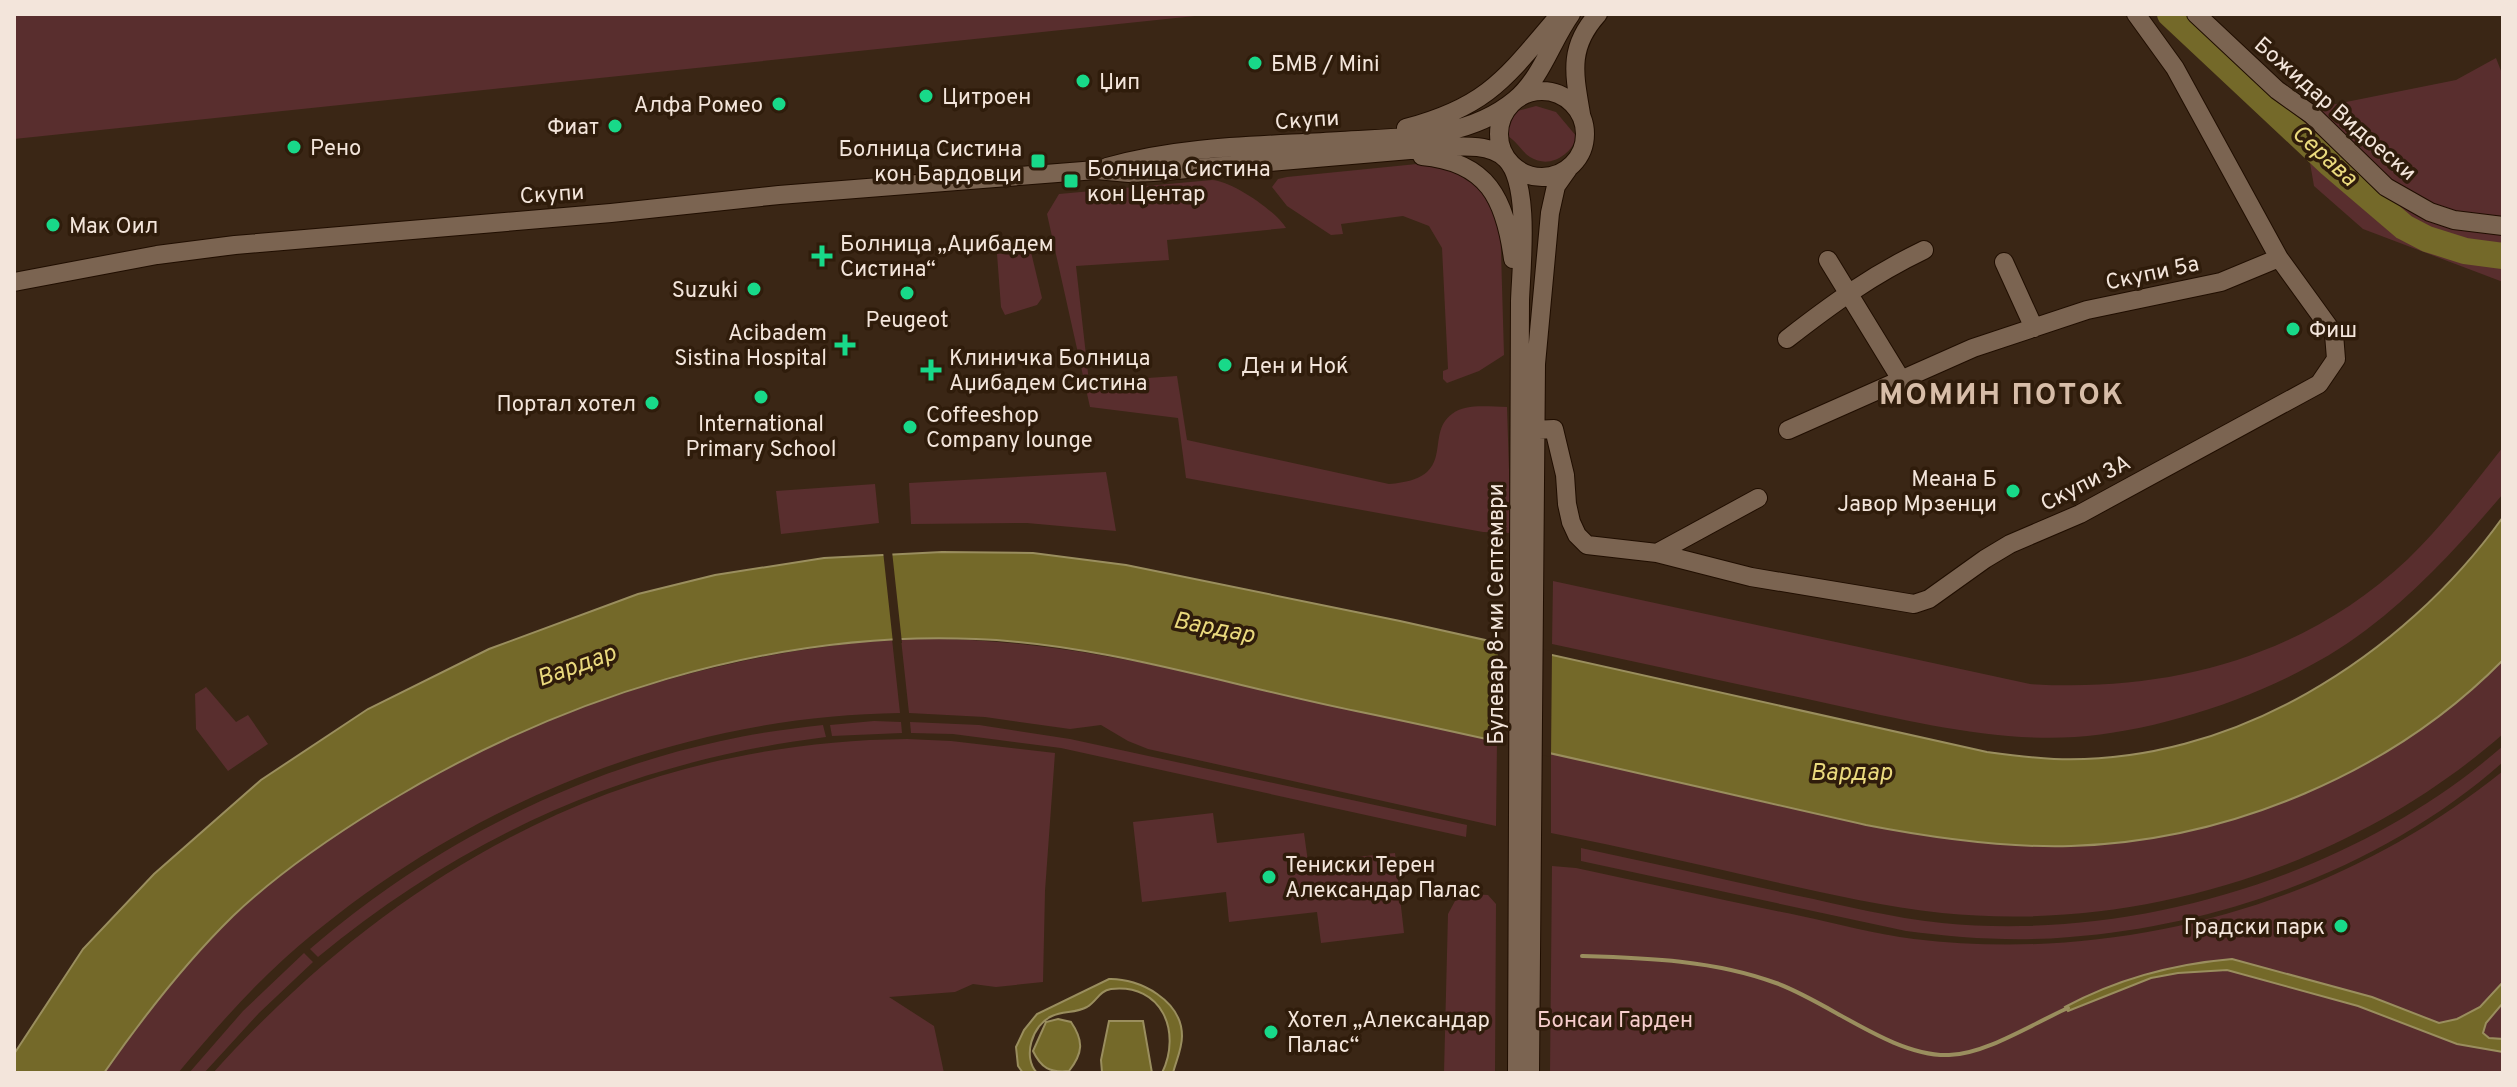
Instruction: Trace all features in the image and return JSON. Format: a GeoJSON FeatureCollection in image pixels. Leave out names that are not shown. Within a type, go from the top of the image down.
{"type":"FeatureCollection","features":[{"type":"Feature","properties":{"kind":"street"},"geometry":{"type":"LineString","coordinates":[[1340,141],[1430,122],[1468,105],[1516,68],[1560,14]]}},
{"type":"Feature","properties":{"kind":"street"},"geometry":{"type":"LineString","coordinates":[[1571,14],[1535,77],[1505,110],[1497,131],[1499,146],[1506,159],[1519,170],[1537,176],[1555,175],[1568,169],[1579,159],[1585,146],[1586,131],[1575,76],[1575,53],[1582,34],[1598,14]]}},
{"type":"Feature","properties":{"kind":"street","name":"Скупи 3А"},"geometry":{"type":"LineString","coordinates":[[1534,430],[1554,429],[1565,475],[1567,504],[1577,535],[1587,545],[1657,553],[1764,579],[1914,604],[1929,599],[2010,544],[2080,514],[2319,384],[2336,359],[2334,334],[2279,258],[2175,68],[2136,14]]}},
{"type":"Feature","properties":{"kind":"street","name":"Божидар Видоески"},"geometry":{"type":"LineString","coordinates":[[2196,14],[2277,90],[2312,115],[2386,187],[2430,212],[2454,220],[2503,226]]}},
{"type":"Feature","properties":{"kind":"street"},"geometry":{"type":"LineString","coordinates":[[1515,100],[1532,93],[1553,94],[1567,101],[1582,117]]}},
{"type":"Feature","properties":{"kind":"street","name":"Скупи"},"geometry":{"type":"LineString","coordinates":[[1096,170],[1126,161],[1191,150],[1420,136],[1460,129],[1515,100]]}},
{"type":"Feature","properties":{"kind":"street","name":"Скупи"},"geometry":{"type":"LineString","coordinates":[[14,282],[157,255],[235,245],[611,213],[779,195],[1096,170],[1141,173],[1469,147],[1484,149],[1506,159]]}},
{"type":"Feature","properties":{"kind":"street"},"geometry":{"type":"LineString","coordinates":[[1383,152],[1454,161],[1472,169],[1482,178],[1505,216],[1520,301]]}},
{"type":"Feature","properties":{"kind":"street","name":"Булевар 8-ми Септември"},"geometry":{"type":"LineString","coordinates":[[1506,159],[1517,184],[1522,207],[1520,301],[1527,545],[1525,852],[1530,1073]]}},
{"type":"Feature","properties":{"kind":"street","name":"Булевар 8-ми Септември"},"geometry":{"type":"LineString","coordinates":[[1527,545],[1536,364],[1550,213],[1556,186],[1568,169]]}},
{"type":"Feature","properties":{"kind":"street"},"geometry":{"type":"LineString","coordinates":[[1787,339],[1848,292],[1924,250]]}},
{"type":"Feature","properties":{"kind":"street","name":"Скупи 5а"},"geometry":{"type":"LineString","coordinates":[[1788,430],[1973,348],[2087,310],[2221,282],[2279,258]]}},
{"type":"Feature","properties":{"kind":"street"},"geometry":{"type":"LineString","coordinates":[[1828,260],[1902,381]]}},
{"type":"Feature","properties":{"kind":"street"},"geometry":{"type":"LineString","coordinates":[[2004,262],[2034,328]]}},
{"type":"Feature","properties":{"kind":"street"},"geometry":{"type":"LineString","coordinates":[[1657,553],[1758,498]]}},
{"type":"Feature","properties":{"kind":"street","name":"Булевар 8-ми Септември"},"geometry":{"type":"LineString","coordinates":[[1517,1073],[1525,852]]}},
{"type":"Feature","properties":{"kind":"green space"},"geometry":{"type":"Polygon","coordinates":[[[14,14],[1214,14],[14,139],[14,14]]]}},
{"type":"Feature","properties":{"kind":"green space"},"geometry":{"type":"Polygon","coordinates":[[[2496,58],[2503,76],[2503,282],[2363,229],[2314,186],[2301,111],[2456,80],[2496,58]]]}},
{"type":"Feature","properties":{"kind":"green space"},"geometry":{"type":"Polygon","coordinates":[[[1536,106],[1556,112],[1577,137],[1569,150],[1558,159],[1544,162],[1530,157],[1506,135],[1507,126],[1517,111],[1536,106]]]}},
{"type":"Feature","properties":{"kind":"green space"},"geometry":{"type":"Polygon","coordinates":[[[1437,162],[1476,181],[1500,217],[1504,355],[1479,371],[1447,383],[1443,379],[1443,371],[1448,369],[1442,248],[1429,226],[1403,216],[1341,224],[1343,234],[1331,235],[1287,206],[1272,187],[1278,179],[1287,177],[1437,162]]]}},
{"type":"Feature","properties":{"kind":"green space"},"geometry":{"type":"Polygon","coordinates":[[[1212,180],[1253,198],[1286,228],[1167,240],[1169,260],[1076,266],[1089,382],[1177,376],[1187,440],[1389,484],[1425,474],[1436,455],[1444,423],[1452,414],[1471,407],[1507,407],[1511,533],[1483,532],[1186,478],[1178,418],[1090,407],[1047,214],[1059,194],[1212,180]]]}},
{"type":"Feature","properties":{"kind":"green space"},"geometry":{"type":"Polygon","coordinates":[[[1031,252],[1042,298],[1037,305],[1005,315],[1001,307],[997,254],[1031,252]]]}},
{"type":"Feature","properties":{"kind":"green space"},"geometry":{"type":"Polygon","coordinates":[[[2503,447],[2503,494],[2438,566],[2366,630],[2302,670],[2228,703],[2112,733],[2044,738],[1951,729],[1552,644],[1553,581],[2030,684],[2133,682],[2183,674],[2232,662],[2279,644],[2325,621],[2368,593],[2421,546],[2503,447]]]}},
{"type":"Feature","properties":{"kind":"green space"},"geometry":{"type":"Polygon","coordinates":[[[1106,472],[1116,531],[1027,523],[911,524],[909,483],[1106,472]]]}},
{"type":"Feature","properties":{"kind":"green space"},"geometry":{"type":"Polygon","coordinates":[[[875,484],[879,523],[781,534],[776,491],[875,484]]]}},
{"type":"Feature","properties":{"kind":"green space"},"geometry":{"type":"Polygon","coordinates":[[[892,639],[900,713],[816,718],[732,731],[651,752],[571,780],[494,815],[421,857],[351,905],[271,971],[178,1073],[104,1073],[181,971],[252,900],[342,831],[440,772],[563,715],[626,692],[756,658],[892,639]]]}},
{"type":"Feature","properties":{"kind":"green space"},"geometry":{"type":"Polygon","coordinates":[[[901,639],[1004,642],[1105,656],[1497,741],[1496,826],[1148,749],[1101,725],[1070,729],[985,717],[909,713],[901,639]]]}},
{"type":"Feature","properties":{"kind":"green space"},"geometry":{"type":"Polygon","coordinates":[[[2503,660],[2503,734],[2444,780],[2380,820],[2312,854],[2241,880],[2168,900],[2093,912],[2017,916],[1942,913],[1837,896],[1551,833],[1551,753],[1792,809],[2256,812],[2324,785],[2388,750],[2448,709],[2503,660]]]}},
{"type":"Feature","properties":{"kind":"green space"},"geometry":{"type":"Polygon","coordinates":[[[206,687],[236,722],[248,715],[268,744],[228,771],[196,729],[195,694],[206,687]]]}},
{"type":"Feature","properties":{"kind":"green space"},"geometry":{"type":"Polygon","coordinates":[[[901,722],[902,733],[832,736],[830,725],[901,722]]]}},
{"type":"Feature","properties":{"kind":"green space"},"geometry":{"type":"Polygon","coordinates":[[[910,722],[979,725],[1070,739],[1467,825],[1466,837],[1061,748],[953,734],[911,733],[910,722]]]}},
{"type":"Feature","properties":{"kind":"green space"},"geometry":{"type":"Polygon","coordinates":[[[823,725],[826,737],[755,748],[686,764],[620,784],[556,810],[494,839],[434,874],[375,913],[318,957],[310,949],[402,879],[451,848],[555,795],[665,755],[746,736],[823,725]]]}},
{"type":"Feature","properties":{"kind":"green space"},"geometry":{"type":"Polygon","coordinates":[[[907,739],[1055,753],[1045,891],[1043,982],[996,987],[973,984],[955,992],[889,997],[934,1026],[944,1073],[213,1073],[284,1000],[360,935],[440,878],[524,830],[613,792],[706,764],[804,746],[907,739]]]}},
{"type":"Feature","properties":{"kind":"green space"},"geometry":{"type":"Polygon","coordinates":[[[2503,746],[2503,762],[2457,799],[2408,832],[2355,860],[2244,904],[2128,930],[2029,939],[1906,931],[1581,861],[1581,848],[1868,911],[1942,923],[2016,926],[2091,922],[2166,909],[2240,890],[2312,864],[2380,831],[2444,791],[2503,746]]]}},
{"type":"Feature","properties":{"kind":"green space","name":"Градски парк"},"geometry":{"type":"Polygon","coordinates":[[[2503,771],[2503,1073],[1550,1073],[1552,866],[1576,868],[1914,939],[1993,944],[2071,942],[2149,932],[2225,914],[2299,889],[2371,857],[2439,817],[2503,771]]]}},
{"type":"Feature","properties":{"kind":"green space","name":"Тениски Терен Александар Палас"},"geometry":{"type":"Polygon","coordinates":[[[1213,813],[1217,843],[1304,833],[1308,862],[1395,853],[1404,933],[1321,943],[1317,912],[1229,922],[1226,892],[1142,902],[1133,822],[1213,813]]]}},
{"type":"Feature","properties":{"kind":"green space"},"geometry":{"type":"Polygon","coordinates":[[[1469,894],[1488,895],[1496,904],[1495,1073],[1444,1073],[1448,914],[1455,901],[1469,894]]]}},
{"type":"Feature","properties":{"kind":"green space"},"geometry":{"type":"Polygon","coordinates":[[[304,953],[313,962],[259,1013],[204,1073],[189,1073],[243,1011],[304,953]]]}},
{"type":"Feature","properties":{"kind":"water","name":"Вардар"},"geometry":{"type":"Polygon","coordinates":[[[2503,517],[2503,660],[2459,700],[2411,736],[2305,794],[2248,815],[2190,831],[2130,841],[2071,846],[1968,841],[1891,830],[1120,657],[1072,649],[976,639],[898,639],[820,646],[743,660],[666,679],[591,704],[447,768],[341,832],[285,871],[250,901],[181,972],[104,1073],[14,1073],[14,1054],[83,949],[154,874],[261,780],[368,709],[489,649],[638,594],[715,575],[824,558],[942,552],[1033,553],[1126,565],[1400,621],[1987,752],[2054,759],[2120,756],[2185,744],[2247,722],[2307,693],[2364,657],[2416,615],[2462,568],[2503,517]]]}},
{"type":"Feature","properties":{"kind":"water"},"geometry":{"type":"Polygon","coordinates":[[[2232,959],[2372,997],[2439,1023],[2457,1019],[2480,1007],[2503,982],[2503,1003],[2486,1023],[2483,1033],[2489,1038],[2503,1039],[2503,1052],[2457,1044],[2358,1006],[2227,970],[2151,978],[2068,1011],[2065,1007],[2105,988],[2146,974],[2232,959]]]}},
{"type":"Feature","properties":{"kind":"water"},"geometry":{"type":"Polygon","coordinates":[[[1109,979],[1146,987],[1175,1012],[1182,1036],[1173,1073],[1162,1073],[1170,1042],[1163,1013],[1155,1002],[1129,989],[1111,989],[1087,1007],[1056,1014],[1045,1020],[1031,1042],[1030,1059],[1037,1073],[1023,1073],[1018,1066],[1016,1047],[1037,1014],[1109,979]]]}},
{"type":"Feature","properties":{"kind":"water"},"geometry":{"type":"Polygon","coordinates":[[[1058,1019],[1071,1022],[1080,1041],[1079,1053],[1069,1071],[1047,1068],[1033,1051],[1046,1022],[1058,1019]]]}},
{"type":"Feature","properties":{"kind":"water"},"geometry":{"type":"Polygon","coordinates":[[[1109,1021],[1143,1021],[1152,1073],[1102,1072],[1101,1060],[1109,1021]]]}},
{"type":"Feature","properties":{"kind":"pier"},"geometry":{"type":"Polygon","coordinates":[[[883,551],[892,551],[902,643],[893,643],[883,551]]]}},
{"type":"Feature","properties":{"kind":"pier"},"geometry":{"type":"Polygon","coordinates":[[[1498,640],[1552,651],[1551,757],[1497,745],[1498,640]]]}},
{"type":"Feature","properties":{"kind":"waterway","name":"Серава"},"geometry":{"type":"LineString","coordinates":[[2170,14],[2329,163],[2404,227],[2427,239],[2465,251],[2503,256]]}},
{"type":"Feature","properties":{"kind":"waterway"},"geometry":{"type":"LineString","coordinates":[[1582,956],[1680,962],[1753,975],[1796,992],[1884,1038],[1928,1053],[1949,1055],[1978,1049],[2068,1008]]}},
{"type":"Feature","properties":{"kind":"place","name":"БМВ / Mini"},"geometry":{"type":"Point","coordinates":[1255,63]}},
{"type":"Feature","properties":{"kind":"place","name":"Џип"},"geometry":{"type":"Point","coordinates":[1083,81]}},
{"type":"Feature","properties":{"kind":"place","name":"Цитроен"},"geometry":{"type":"Point","coordinates":[926,96]}},
{"type":"Feature","properties":{"kind":"place","name":"Алфа Ромео"},"geometry":{"type":"Point","coordinates":[779,104]}},
{"type":"Feature","properties":{"kind":"place","name":"Фиат"},"geometry":{"type":"Point","coordinates":[615,126]}},
{"type":"Feature","properties":{"kind":"place","name":"Рено"},"geometry":{"type":"Point","coordinates":[294,147]}},
{"type":"Feature","properties":{"kind":"place","name":"Болница Систина кон Бардовци"},"geometry":{"type":"Point","coordinates":[1038,161]}},
{"type":"Feature","properties":{"kind":"place","name":"Болница Систина кон Центар"},"geometry":{"type":"Point","coordinates":[1071,181]}},
{"type":"Feature","properties":{"kind":"place","name":"Мак Оил"},"geometry":{"type":"Point","coordinates":[53,225]}},
{"type":"Feature","properties":{"kind":"place","name":"Болница „Аџибадем Систина“"},"geometry":{"type":"Point","coordinates":[822,256]}},
{"type":"Feature","properties":{"kind":"place","name":"Suzuki"},"geometry":{"type":"Point","coordinates":[754,289]}},
{"type":"Feature","properties":{"kind":"place","name":"Peugeot"},"geometry":{"type":"Point","coordinates":[907,293]}},
{"type":"Feature","properties":{"kind":"place","name":"Фиш"},"geometry":{"type":"Point","coordinates":[2293,329]}},
{"type":"Feature","properties":{"kind":"place","name":"Acibadem Sistina Hospital"},"geometry":{"type":"Point","coordinates":[845,345]}},
{"type":"Feature","properties":{"kind":"place","name":"Ден и Ноќ"},"geometry":{"type":"Point","coordinates":[1225,365]}},
{"type":"Feature","properties":{"kind":"place","name":"Клиничка Болница Аџибадем Систина"},"geometry":{"type":"Point","coordinates":[931,370]}},
{"type":"Feature","properties":{"kind":"place","name":"International Primary School"},"geometry":{"type":"Point","coordinates":[761,397]}},
{"type":"Feature","properties":{"kind":"place","name":"Портал хотел"},"geometry":{"type":"Point","coordinates":[652,403]}},
{"type":"Feature","properties":{"kind":"place","name":"Coffeeshop Company lounge"},"geometry":{"type":"Point","coordinates":[910,427]}},
{"type":"Feature","properties":{"kind":"place","name":"Меана Б Јавор Мрзенци"},"geometry":{"type":"Point","coordinates":[2013,491]}},
{"type":"Feature","properties":{"kind":"place","name":"Тениски Терен Александар Палас"},"geometry":{"type":"Point","coordinates":[1269,877]}},
{"type":"Feature","properties":{"kind":"place","name":"Градски парк"},"geometry":{"type":"Point","coordinates":[2341,926]}},
{"type":"Feature","properties":{"kind":"place","name":"Хотел „Александар Палас“"},"geometry":{"type":"Point","coordinates":[1271,1032]}},
{"type":"Feature","properties":{"kind":"district","name":"МОМИН ПОТОК"},"geometry":{"type":"Point","coordinates":[2002,394]}},
{"type":"Feature","properties":{"kind":"park label","name":"Бонсаи Гарден"},"geometry":{"type":"Point","coordinates":[1615,1019]}}]}
